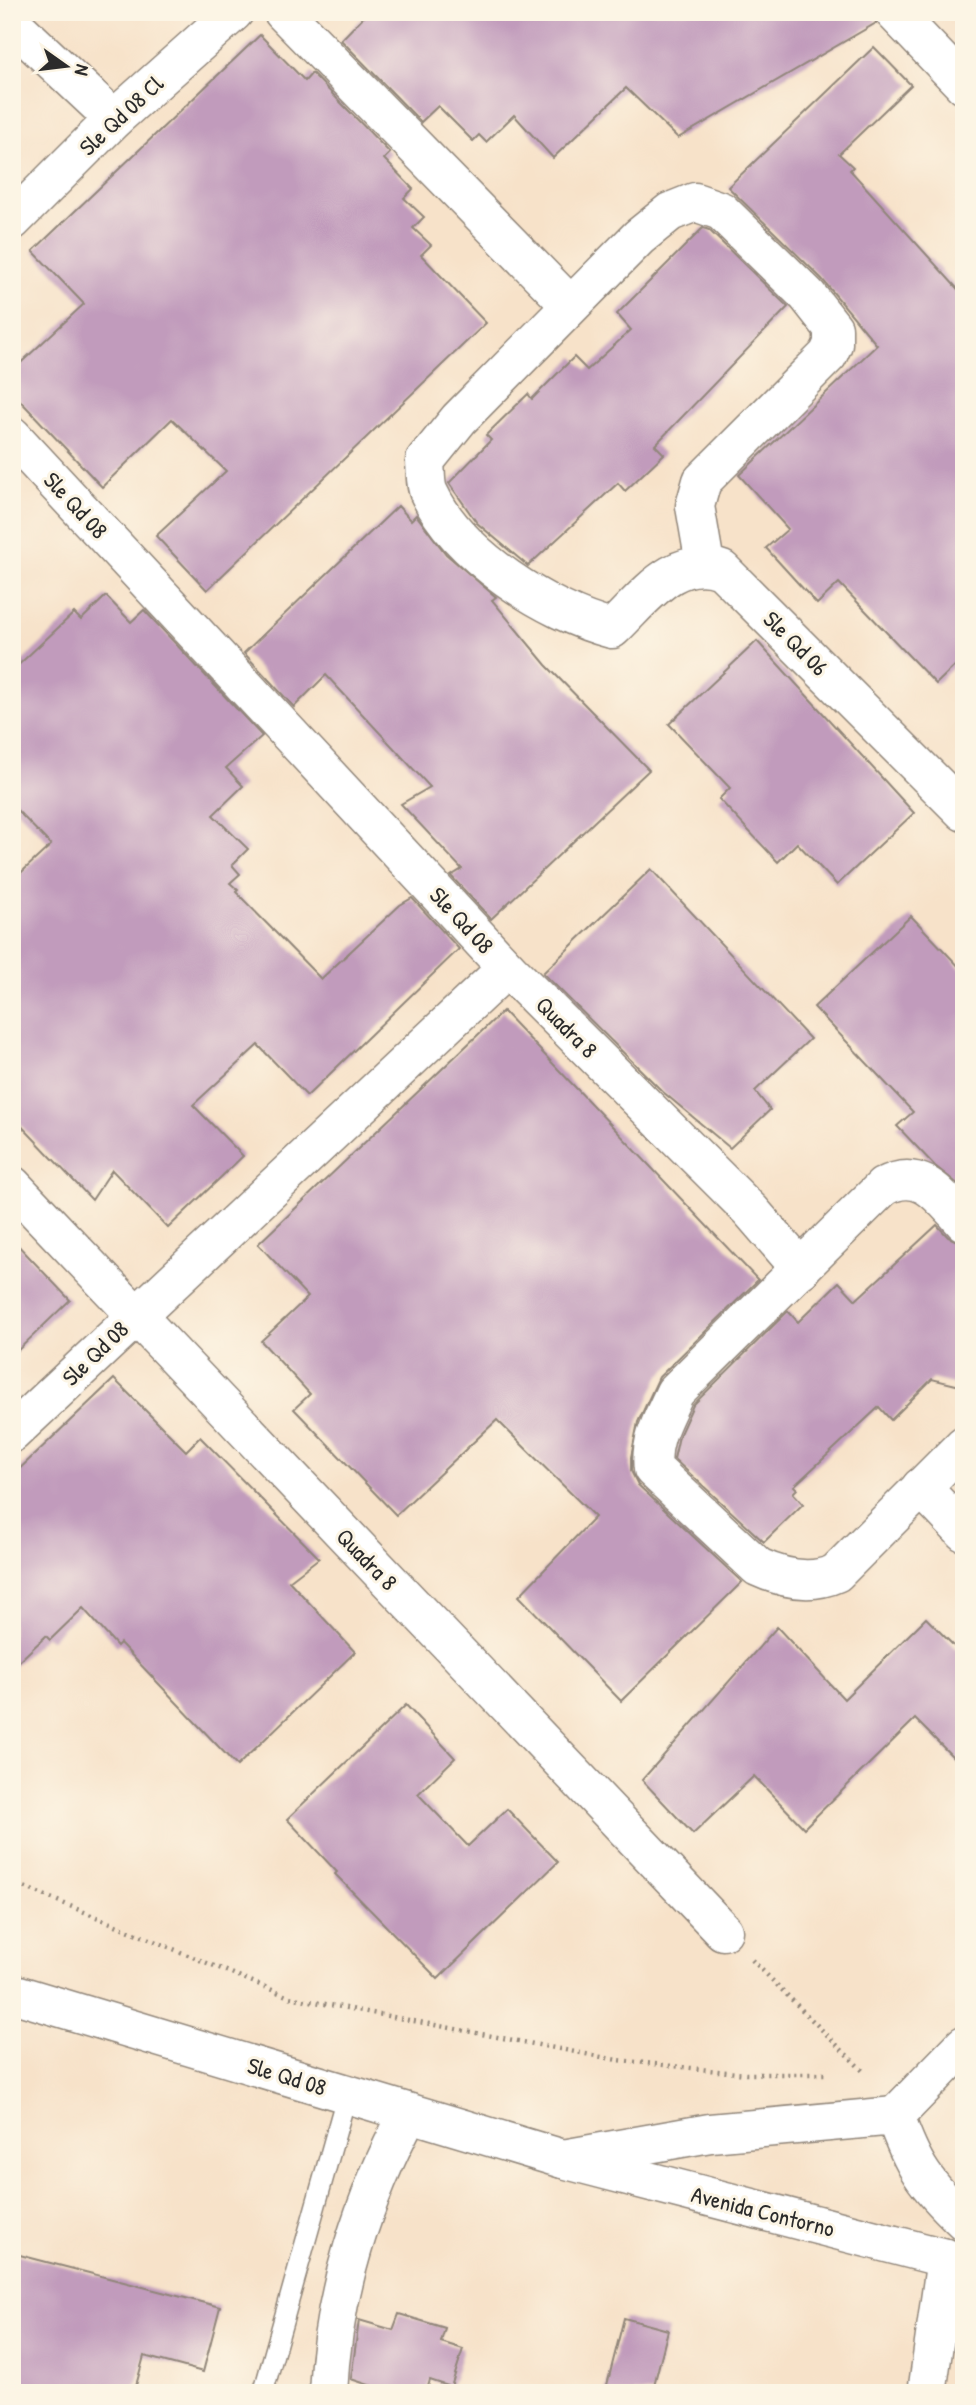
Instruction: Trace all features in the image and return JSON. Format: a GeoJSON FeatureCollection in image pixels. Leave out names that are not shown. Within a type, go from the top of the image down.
{"type":"FeatureCollection","features":[{"type":"Feature","properties":{"kind":"street","name":"Sle Qd 08 Cl"},"geometry":{"type":"LineString","coordinates":[[12,221],[114,120],[234,12]]}},
{"type":"Feature","properties":{"kind":"street"},"geometry":{"type":"LineString","coordinates":[[283,12],[570,305]]}},
{"type":"Feature","properties":{"kind":"street"},"geometry":{"type":"LineString","coordinates":[[894,12],[964,85]]}},
{"type":"Feature","properties":{"kind":"street"},"geometry":{"type":"LineString","coordinates":[[12,23],[114,120]]}},
{"type":"Feature","properties":{"kind":"street"},"geometry":{"type":"LineString","coordinates":[[695,202],[721,211],[807,295],[832,328],[833,344],[828,355],[702,481],[695,506],[705,564],[673,571],[612,629],[587,622],[547,604],[481,558],[446,518],[428,491],[425,461],[441,439],[570,305],[639,237],[670,212],[695,202]]}},
{"type":"Feature","properties":{"kind":"street","name":"Sle Qd 08"},"geometry":{"type":"LineString","coordinates":[[12,436],[507,968],[12,1433]]}},
{"type":"Feature","properties":{"kind":"street","name":"Sle Qd 06"},"geometry":{"type":"LineString","coordinates":[[705,564],[722,570],[964,812]]}},
{"type":"Feature","properties":{"kind":"street","name":"Quadra 8"},"geometry":{"type":"LineString","coordinates":[[507,968],[751,1211],[800,1269]]}},
{"type":"Feature","properties":{"kind":"street"},"geometry":{"type":"LineString","coordinates":[[964,1222],[928,1183],[915,1178],[892,1182],[675,1392],[655,1435],[651,1454],[653,1469],[758,1567],[779,1577],[812,1580],[836,1573],[964,1445]]}},
{"type":"Feature","properties":{"kind":"street","name":"Quadra 8"},"geometry":{"type":"LineString","coordinates":[[12,1185],[723,1931]]}},
{"type":"Feature","properties":{"kind":"street"},"geometry":{"type":"LineString","coordinates":[[921,1487],[964,1532]]}},
{"type":"Feature","properties":{"kind":"street","name":"Sle Qd 08"},"geometry":{"type":"LineString","coordinates":[[12,1993],[563,2159]]}},
{"type":"Feature","properties":{"kind":"street"},"geometry":{"type":"LineString","coordinates":[[563,2159],[710,2133],[895,2116],[964,2045]]}},
{"type":"Feature","properties":{"kind":"street"},"geometry":{"type":"LineString","coordinates":[[328,2393],[337,2311],[360,2223],[386,2156],[409,2113]]}},
{"type":"Feature","properties":{"kind":"street"},"geometry":{"type":"LineString","coordinates":[[895,2116],[911,2161],[932,2190],[964,2221]]}},
{"type":"Feature","properties":{"kind":"street","name":"Avenida Contorno"},"geometry":{"type":"LineString","coordinates":[[563,2159],[955,2261]]}},
{"type":"Feature","properties":{"kind":"street"},"geometry":{"type":"LineString","coordinates":[[927,2393],[955,2261]]}},
{"type":"Feature","properties":{"kind":"lane"},"geometry":{"type":"LineString","coordinates":[[263,2393],[347,2094]]}},
{"type":"Feature","properties":{"kind":"path"},"geometry":{"type":"LineString","coordinates":[[12,1882],[289,1997],[617,2060],[746,2074],[839,2074]]}},
{"type":"Feature","properties":{"kind":"path"},"geometry":{"type":"LineString","coordinates":[[723,1931],[865,2074]]}},
{"type":"Feature","properties":{"kind":"path"},"geometry":{"type":"LineString","coordinates":[[852,2074],[865,2074],[923,2086]]}},
{"type":"Feature","properties":{"kind":"building"},"geometry":{"type":"Polygon","coordinates":[[[368,12],[873,12],[876,23],[678,138],[626,88],[553,158],[514,115],[486,142],[479,135],[473,141],[438,106],[421,122],[341,40],[368,12]]]}},
{"type":"Feature","properties":{"kind":"building"},"geometry":{"type":"Polygon","coordinates":[[[260,35],[305,81],[312,73],[390,153],[384,159],[413,189],[404,198],[424,217],[413,228],[431,245],[421,255],[486,323],[207,590],[156,536],[226,471],[172,419],[102,487],[12,392],[12,371],[84,304],[33,251],[260,35]]]}},
{"type":"Feature","properties":{"kind":"building"},"geometry":{"type":"Polygon","coordinates":[[[874,47],[911,85],[839,154],[853,167],[850,170],[964,296],[964,657],[936,684],[839,583],[817,604],[766,548],[788,529],[739,475],[877,345],[822,279],[728,187],[874,47]]]}},
{"type":"Feature","properties":{"kind":"building"},"geometry":{"type":"Polygon","coordinates":[[[703,228],[709,230],[788,307],[655,445],[664,454],[625,491],[618,483],[528,566],[477,523],[449,483],[491,440],[486,435],[528,394],[532,399],[574,357],[587,370],[631,330],[617,314],[703,228]]]}},
{"type":"Feature","properties":{"kind":"building"},"geometry":{"type":"Polygon","coordinates":[[[398,506],[411,520],[416,515],[446,554],[496,597],[492,600],[546,665],[649,770],[491,919],[451,876],[462,869],[401,804],[430,787],[326,675],[294,707],[244,653],[398,506]]]}},
{"type":"Feature","properties":{"kind":"building"},"geometry":{"type":"Polygon","coordinates":[[[106,596],[131,622],[144,610],[262,736],[226,768],[243,786],[213,815],[248,849],[232,865],[240,874],[230,883],[321,979],[400,905],[412,898],[459,949],[307,1096],[258,1045],[193,1105],[243,1156],[168,1228],[112,1170],[92,1200],[12,1116],[12,881],[51,845],[12,805],[12,671],[74,613],[81,620],[106,596]]]}},
{"type":"Feature","properties":{"kind":"building"},"geometry":{"type":"Polygon","coordinates":[[[757,641],[914,813],[837,885],[797,843],[778,862],[719,799],[730,788],[669,724],[757,641]]]}},
{"type":"Feature","properties":{"kind":"building"},"geometry":{"type":"Polygon","coordinates":[[[651,869],[810,1039],[755,1091],[770,1110],[730,1148],[663,1092],[543,973],[651,869]]]}},
{"type":"Feature","properties":{"kind":"building"},"geometry":{"type":"Polygon","coordinates":[[[911,916],[964,972],[964,1189],[935,1166],[897,1126],[913,1112],[814,1007],[911,916]]]}},
{"type":"Feature","properties":{"kind":"building"},"geometry":{"type":"Polygon","coordinates":[[[503,1011],[758,1280],[659,1377],[638,1422],[631,1457],[631,1471],[638,1485],[742,1582],[621,1701],[519,1596],[595,1517],[497,1420],[396,1515],[294,1409],[310,1394],[261,1341],[308,1297],[258,1244],[503,1011]]]}},
{"type":"Feature","properties":{"kind":"building"},"geometry":{"type":"Polygon","coordinates":[[[937,1225],[948,1237],[964,1244],[964,1387],[932,1379],[891,1420],[879,1407],[794,1486],[797,1489],[793,1493],[803,1504],[764,1542],[674,1459],[679,1436],[693,1405],[788,1311],[798,1322],[839,1282],[856,1300],[937,1225]]]}},
{"type":"Feature","properties":{"kind":"building"},"geometry":{"type":"Polygon","coordinates":[[[12,1239],[70,1300],[12,1356],[12,1239]]]}},
{"type":"Feature","properties":{"kind":"building"},"geometry":{"type":"Polygon","coordinates":[[[114,1379],[186,1451],[200,1437],[319,1558],[289,1581],[355,1652],[237,1766],[120,1643],[117,1646],[83,1608],[50,1640],[46,1636],[12,1668],[12,1476],[114,1379]]]}},
{"type":"Feature","properties":{"kind":"building"},"geometry":{"type":"Polygon","coordinates":[[[926,1618],[964,1656],[964,1768],[915,1719],[804,1828],[754,1776],[693,1834],[642,1780],[777,1627],[844,1699],[926,1618]]]}},
{"type":"Feature","properties":{"kind":"building"},"geometry":{"type":"Polygon","coordinates":[[[406,1705],[455,1758],[418,1794],[468,1846],[507,1809],[558,1862],[438,1979],[335,1874],[337,1872],[287,1819],[406,1705]]]}},
{"type":"Feature","properties":{"kind":"building"},"geometry":{"type":"Polygon","coordinates":[[[12,2253],[220,2307],[203,2372],[144,2356],[134,2393],[12,2393],[12,2253]]]}},
{"type":"Feature","properties":{"kind":"building"},"geometry":{"type":"Polygon","coordinates":[[[399,2314],[445,2328],[441,2342],[463,2349],[451,2387],[430,2380],[426,2393],[393,2393],[351,2379],[359,2320],[393,2330],[399,2314]]]}},
{"type":"Feature","properties":{"kind":"building"},"geometry":{"type":"Polygon","coordinates":[[[624,2318],[668,2330],[652,2393],[605,2393],[624,2318]]]}}]}
